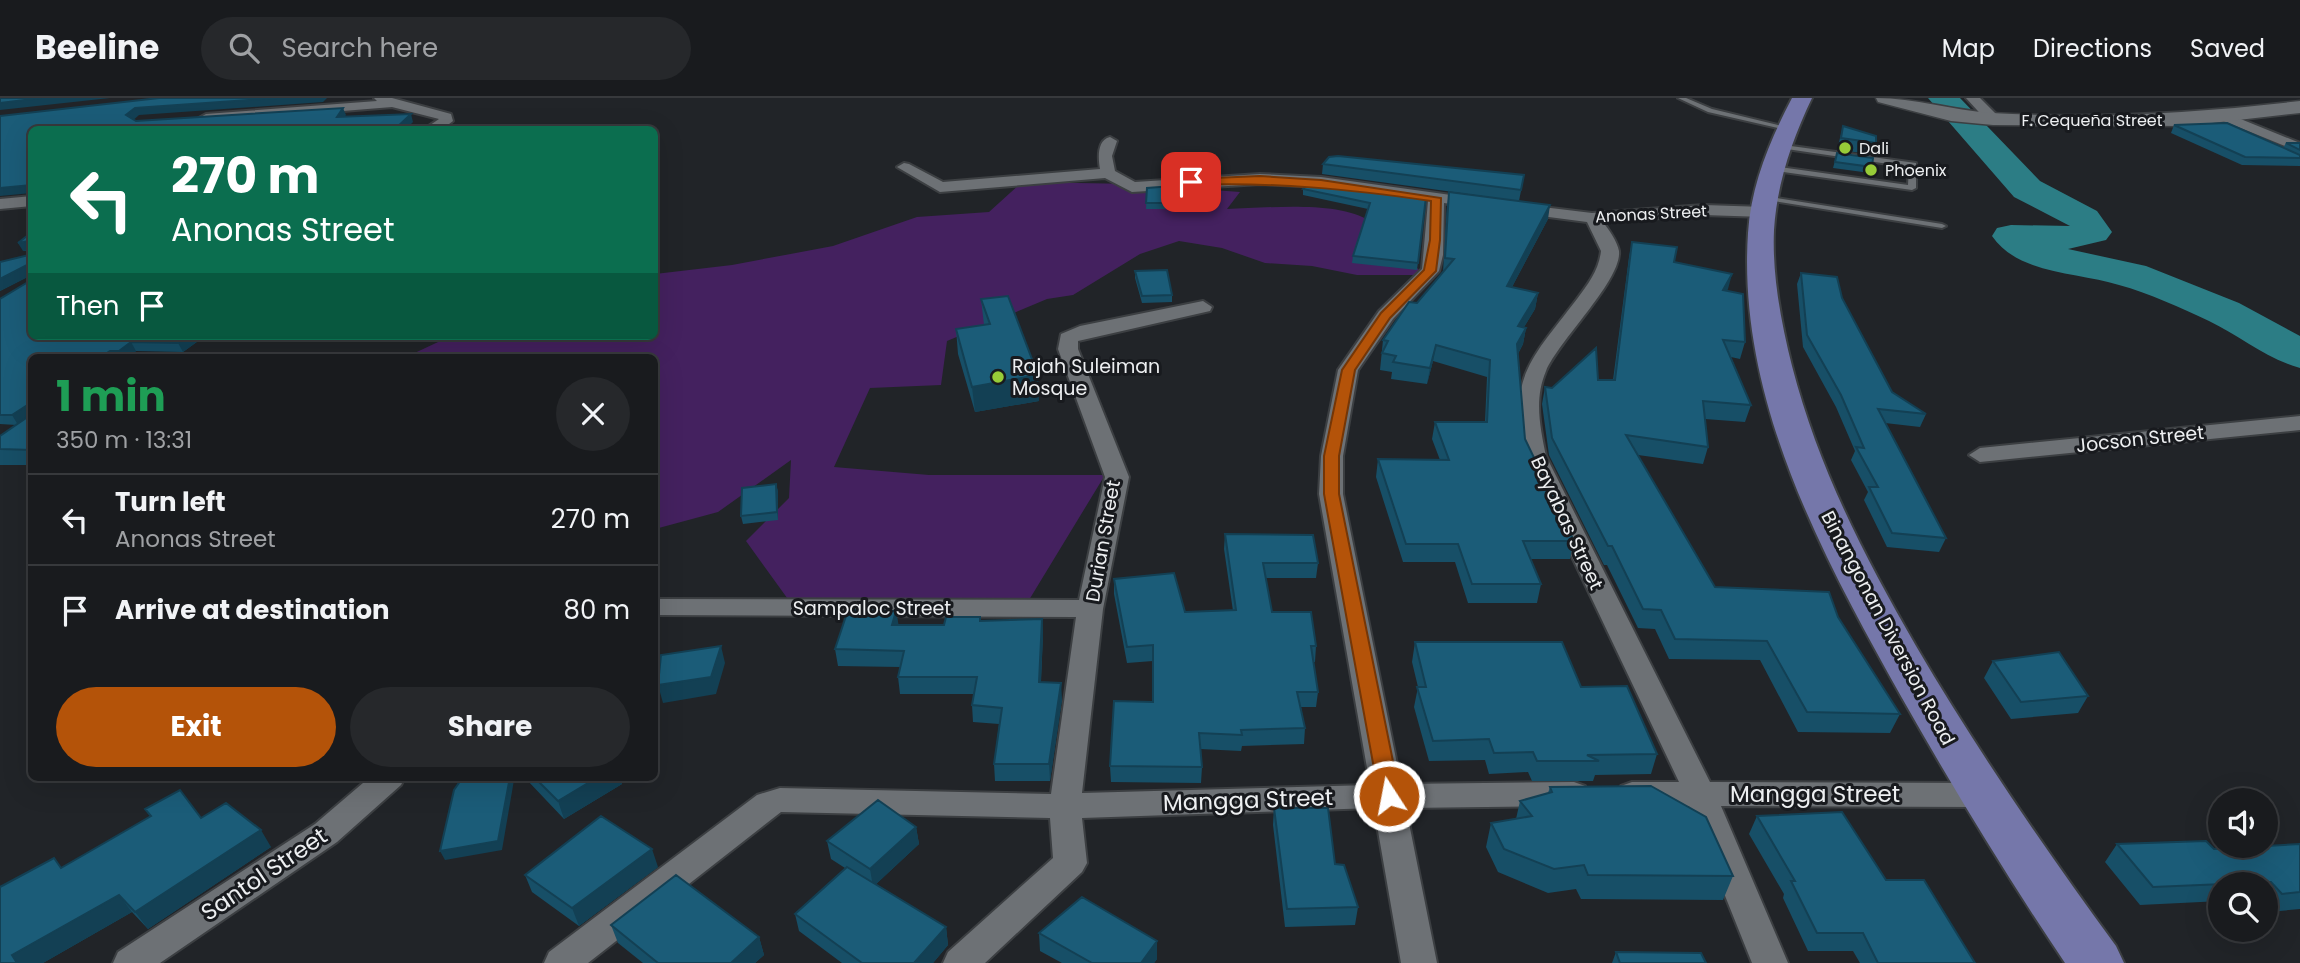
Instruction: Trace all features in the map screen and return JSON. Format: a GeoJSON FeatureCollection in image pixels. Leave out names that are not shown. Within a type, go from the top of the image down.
{"type":"FeatureCollection","features":[{"type":"Feature","properties":{"kind":"main road","name":"Binangonan Diversion Road"},"geometry":{"type":"LineString","coordinates":[[1802,98],[1783,137],[1773,168],[1765,205],[1762,261],[1769,322],[1790,412],[1817,495],[1847,559],[1980,795],[2096,963]]}},
{"type":"Feature","properties":{"kind":"street","name":"F. Cequeña Street"},"geometry":{"type":"LineString","coordinates":[[1885,98],[1951,115],[1972,107],[1993,119],[2186,120],[2300,107]]}},
{"type":"Feature","properties":{"kind":"street"},"geometry":{"type":"LineString","coordinates":[[194,119],[385,101],[446,117],[446,121],[437,126]]}},
{"type":"Feature","properties":{"kind":"street"},"geometry":{"type":"LineString","coordinates":[[2221,115],[2300,148]]}},
{"type":"Feature","properties":{"kind":"street"},"geometry":{"type":"LineString","coordinates":[[904,167],[940,187],[1108,173],[1105,156],[1111,141]]}},
{"type":"Feature","properties":{"kind":"street","name":"Anonas Street"},"geometry":{"type":"LineString","coordinates":[[1108,173],[1132,187],[1284,180],[1592,218],[1765,205]]}},
{"type":"Feature","properties":{"kind":"street"},"geometry":{"type":"LineString","coordinates":[[1419,963],[1331,494],[1332,456],[1348,370],[1385,316],[1430,271],[1435,245],[1436,198]]}},
{"type":"Feature","properties":{"kind":"street"},"geometry":{"type":"LineString","coordinates":[[0,204],[28,201]]}},
{"type":"Feature","properties":{"kind":"street","name":"Bayabas Street"},"geometry":{"type":"LineString","coordinates":[[1592,218],[1611,252],[1610,265],[1580,309],[1559,331],[1535,371],[1525,411],[1535,456],[1700,793],[1770,963]]}},
{"type":"Feature","properties":{"kind":"street","name":"Durian Street"},"geometry":{"type":"LineString","coordinates":[[961,963],[1070,863],[1065,806],[1090,609],[1117,477],[1068,349],[1068,338],[1080,332],[1203,307]]}},
{"type":"Feature","properties":{"kind":"street","name":"Jocson Street"},"geometry":{"type":"LineString","coordinates":[[1980,455],[2300,423]]}},
{"type":"Feature","properties":{"kind":"street","name":"Sampaloc Street"},"geometry":{"type":"LineString","coordinates":[[658,607],[1090,609]]}},
{"type":"Feature","properties":{"kind":"street","name":"Santol Street"},"geometry":{"type":"LineString","coordinates":[[131,963],[326,833],[385,781]]}},
{"type":"Feature","properties":{"kind":"street","name":"Mangga Street"},"geometry":{"type":"LineString","coordinates":[[562,963],[768,804],[780,800],[1065,806],[1389,796],[1700,793],[1980,795]]}},
{"type":"Feature","properties":{"kind":"lane"},"geometry":{"type":"LineString","coordinates":[[1681,98],[1783,137],[1809,150],[1913,165],[1912,188],[1773,168]]}},
{"type":"Feature","properties":{"kind":"lane"},"geometry":{"type":"LineString","coordinates":[[1805,173],[1809,150]]}},
{"type":"Feature","properties":{"kind":"lane"},"geometry":{"type":"LineString","coordinates":[[1765,205],[1942,226]]}},
{"type":"Feature","properties":{"kind":"shaded area"},"geometry":{"type":"Polygon","coordinates":[[[1022,182],[1134,184],[1240,192],[1227,209],[1301,207],[1356,214],[1385,233],[1423,275],[1357,275],[1312,266],[1265,263],[1222,248],[1179,241],[1140,254],[1073,295],[1047,299],[947,341],[941,385],[870,388],[834,467],[929,475],[1105,475],[1029,600],[901,617],[790,602],[746,541],[789,498],[791,460],[718,512],[658,528],[658,354],[412,354],[442,340],[658,340],[658,274],[732,265],[833,246],[917,217],[989,212],[1022,182]]]}},
{"type":"Feature","properties":{"kind":"building"},"geometry":{"type":"Polygon","coordinates":[[[0,98],[41,98],[0,103],[0,98]]]}},
{"type":"Feature","properties":{"kind":"building"},"geometry":{"type":"Polygon","coordinates":[[[159,98],[277,98],[135,108],[126,115],[136,121],[343,108],[337,117],[411,114],[398,126],[28,126],[28,185],[0,188],[0,116],[159,98]]]}},
{"type":"Feature","properties":{"kind":"building"},"geometry":{"type":"Polygon","coordinates":[[[2227,123],[2300,155],[2300,158],[2245,157],[2174,125],[2227,123]]]}},
{"type":"Feature","properties":{"kind":"building"},"geometry":{"type":"Polygon","coordinates":[[[1843,126],[1876,136],[1876,143],[1841,138],[1843,126]]]}},
{"type":"Feature","properties":{"kind":"building"},"geometry":{"type":"Polygon","coordinates":[[[2286,143],[2300,143],[2300,150],[2286,143]]]}},
{"type":"Feature","properties":{"kind":"building"},"geometry":{"type":"Polygon","coordinates":[[[1837,153],[1873,158],[1872,167],[1835,162],[1837,153]]]}},
{"type":"Feature","properties":{"kind":"building"},"geometry":{"type":"Polygon","coordinates":[[[1329,157],[1524,175],[1521,190],[1323,164],[1329,157]]]}},
{"type":"Feature","properties":{"kind":"building"},"geometry":{"type":"Polygon","coordinates":[[[1309,183],[1426,197],[1418,263],[1353,256],[1370,203],[1303,189],[1309,183]]]}},
{"type":"Feature","properties":{"kind":"building"},"geometry":{"type":"Polygon","coordinates":[[[1173,186],[1173,203],[1146,203],[1147,188],[1173,186]]]}},
{"type":"Feature","properties":{"kind":"building"},"geometry":{"type":"Polygon","coordinates":[[[1449,192],[1550,205],[1507,286],[1538,293],[1518,326],[1526,328],[1517,344],[1525,439],[1574,541],[1523,541],[1541,584],[1472,584],[1458,544],[1406,544],[1378,459],[1449,460],[1435,422],[1487,422],[1490,360],[1436,345],[1430,368],[1393,362],[1396,356],[1382,353],[1388,341],[1383,340],[1409,302],[1417,303],[1454,259],[1445,258],[1449,192]]]}},
{"type":"Feature","properties":{"kind":"building"},"geometry":{"type":"Polygon","coordinates":[[[1632,242],[1677,247],[1674,262],[1732,274],[1723,290],[1743,294],[1745,342],[1723,340],[1751,405],[1703,401],[1708,447],[1626,435],[1715,587],[1829,592],[1838,617],[1900,714],[1807,712],[1767,641],[1675,639],[1661,610],[1643,609],[1612,546],[1608,546],[1552,438],[1545,387],[1552,388],[1596,348],[1598,380],[1615,380],[1632,242]]]}},
{"type":"Feature","properties":{"kind":"building"},"geometry":{"type":"Polygon","coordinates":[[[28,255],[28,265],[0,279],[0,262],[28,255]]]}},
{"type":"Feature","properties":{"kind":"building"},"geometry":{"type":"Polygon","coordinates":[[[1167,270],[1172,295],[1142,296],[1135,271],[1167,270]]]}},
{"type":"Feature","properties":{"kind":"building"},"geometry":{"type":"Polygon","coordinates":[[[1801,273],[1837,277],[1842,298],[1892,392],[1926,414],[1878,409],[1946,538],[1892,533],[1869,487],[1878,487],[1856,447],[1864,448],[1841,395],[1807,335],[1801,273]]]}},
{"type":"Feature","properties":{"kind":"building"},"geometry":{"type":"Polygon","coordinates":[[[28,282],[28,340],[182,340],[178,343],[131,342],[119,351],[106,354],[28,354],[28,405],[12,415],[0,415],[0,299],[28,282]]]}},
{"type":"Feature","properties":{"kind":"building"},"geometry":{"type":"Polygon","coordinates":[[[1008,296],[1038,375],[972,387],[956,329],[990,324],[981,299],[1008,296]]]}},
{"type":"Feature","properties":{"kind":"building"},"geometry":{"type":"Polygon","coordinates":[[[28,417],[28,450],[0,449],[0,436],[28,417]]]}},
{"type":"Feature","properties":{"kind":"building"},"geometry":{"type":"Polygon","coordinates":[[[776,484],[777,512],[741,516],[742,488],[776,484]]]}},
{"type":"Feature","properties":{"kind":"building"},"geometry":{"type":"Polygon","coordinates":[[[1225,534],[1313,535],[1318,563],[1263,563],[1272,612],[1311,612],[1316,646],[1311,646],[1318,692],[1297,692],[1305,728],[1241,730],[1242,735],[1199,733],[1202,767],[1110,766],[1114,701],[1153,702],[1153,645],[1127,647],[1114,579],[1174,573],[1185,612],[1236,610],[1225,534]]]}},
{"type":"Feature","properties":{"kind":"building"},"geometry":{"type":"Polygon","coordinates":[[[848,610],[896,611],[892,625],[944,625],[946,617],[980,617],[980,621],[1042,619],[1039,682],[1061,683],[1049,764],[994,764],[1002,708],[972,705],[977,677],[898,677],[904,651],[835,649],[848,610]]]}},
{"type":"Feature","properties":{"kind":"building"},"geometry":{"type":"Polygon","coordinates":[[[1415,642],[1562,642],[1581,687],[1627,686],[1657,754],[1587,755],[1599,761],[1537,761],[1533,752],[1494,753],[1489,739],[1433,741],[1417,687],[1426,687],[1415,642]]]}},
{"type":"Feature","properties":{"kind":"building"},"geometry":{"type":"Polygon","coordinates":[[[721,646],[711,677],[658,685],[661,655],[721,646]]]}},
{"type":"Feature","properties":{"kind":"building"},"geometry":{"type":"Polygon","coordinates":[[[2059,652],[2088,696],[2021,702],[1993,661],[2059,652]]]}},
{"type":"Feature","properties":{"kind":"building"},"geometry":{"type":"Polygon","coordinates":[[[460,781],[509,781],[498,841],[440,851],[454,790],[460,781]]]}},
{"type":"Feature","properties":{"kind":"building"},"geometry":{"type":"Polygon","coordinates":[[[538,781],[591,781],[558,801],[538,781]]]}},
{"type":"Feature","properties":{"kind":"building"},"geometry":{"type":"Polygon","coordinates":[[[1651,786],[1706,817],[1733,876],[1588,875],[1584,865],[1554,869],[1504,849],[1491,823],[1532,816],[1520,801],[1552,792],[1550,787],[1651,786]]]}},
{"type":"Feature","properties":{"kind":"building"},"geometry":{"type":"Polygon","coordinates":[[[180,790],[201,818],[226,803],[261,830],[135,912],[119,895],[12,955],[17,963],[0,963],[0,887],[54,858],[61,868],[151,816],[145,809],[180,790]]]}},
{"type":"Feature","properties":{"kind":"building"},"geometry":{"type":"Polygon","coordinates":[[[878,800],[916,827],[870,869],[827,841],[878,800]]]}},
{"type":"Feature","properties":{"kind":"building"},"geometry":{"type":"Polygon","coordinates":[[[1274,808],[1328,808],[1335,864],[1344,865],[1358,907],[1287,909],[1274,808]]]}},
{"type":"Feature","properties":{"kind":"building"},"geometry":{"type":"Polygon","coordinates":[[[1842,812],[1886,880],[1924,880],[1975,963],[1878,963],[1863,933],[1817,933],[1791,881],[1795,881],[1757,816],[1842,812]]]}},
{"type":"Feature","properties":{"kind":"building"},"geometry":{"type":"Polygon","coordinates":[[[601,816],[652,849],[572,908],[525,875],[601,816]]]}},
{"type":"Feature","properties":{"kind":"building"},"geometry":{"type":"Polygon","coordinates":[[[2206,841],[2208,858],[2278,858],[2278,845],[2300,844],[2300,892],[2282,894],[2278,890],[2278,872],[2208,872],[2208,885],[2153,887],[2117,844],[2206,841]]]}},
{"type":"Feature","properties":{"kind":"building"},"geometry":{"type":"Polygon","coordinates":[[[847,867],[946,927],[914,963],[862,963],[795,914],[847,867]]]}},
{"type":"Feature","properties":{"kind":"building"},"geometry":{"type":"Polygon","coordinates":[[[676,875],[759,937],[731,963],[658,963],[611,925],[676,875]]]}},
{"type":"Feature","properties":{"kind":"building"},"geometry":{"type":"Polygon","coordinates":[[[1082,897],[1157,941],[1141,963],[1092,963],[1039,933],[1082,897]]]}},
{"type":"Feature","properties":{"kind":"building"},"geometry":{"type":"Polygon","coordinates":[[[1616,952],[1701,953],[1706,963],[1620,963],[1616,952]]]}},
{"type":"Feature","properties":{"kind":"waterway"},"geometry":{"type":"LineString","coordinates":[[1943,98],[2027,189],[2084,219],[2093,232],[2070,238],[2011,236],[2026,248],[2060,260],[2132,275],[2224,312],[2300,354]]}},
{"type":"Feature","properties":{"kind":"place","name":"Dali"},"geometry":{"type":"Point","coordinates":[1845,148]}},
{"type":"Feature","properties":{"kind":"place","name":"Phoenix"},"geometry":{"type":"Point","coordinates":[1871,170]}},
{"type":"Feature","properties":{"kind":"place","name":"Rajah Suleiman Mosque"},"geometry":{"type":"Point","coordinates":[998,377]}},
{"type":"Feature","properties":{"kind":"route"},"geometry":{"type":"LineString","coordinates":[[1191,182],[1260,179],[1321,183],[1436,198],[1434,255],[1430,271],[1385,316],[1348,370],[1332,456],[1331,494],[1389,796]]}}]}
